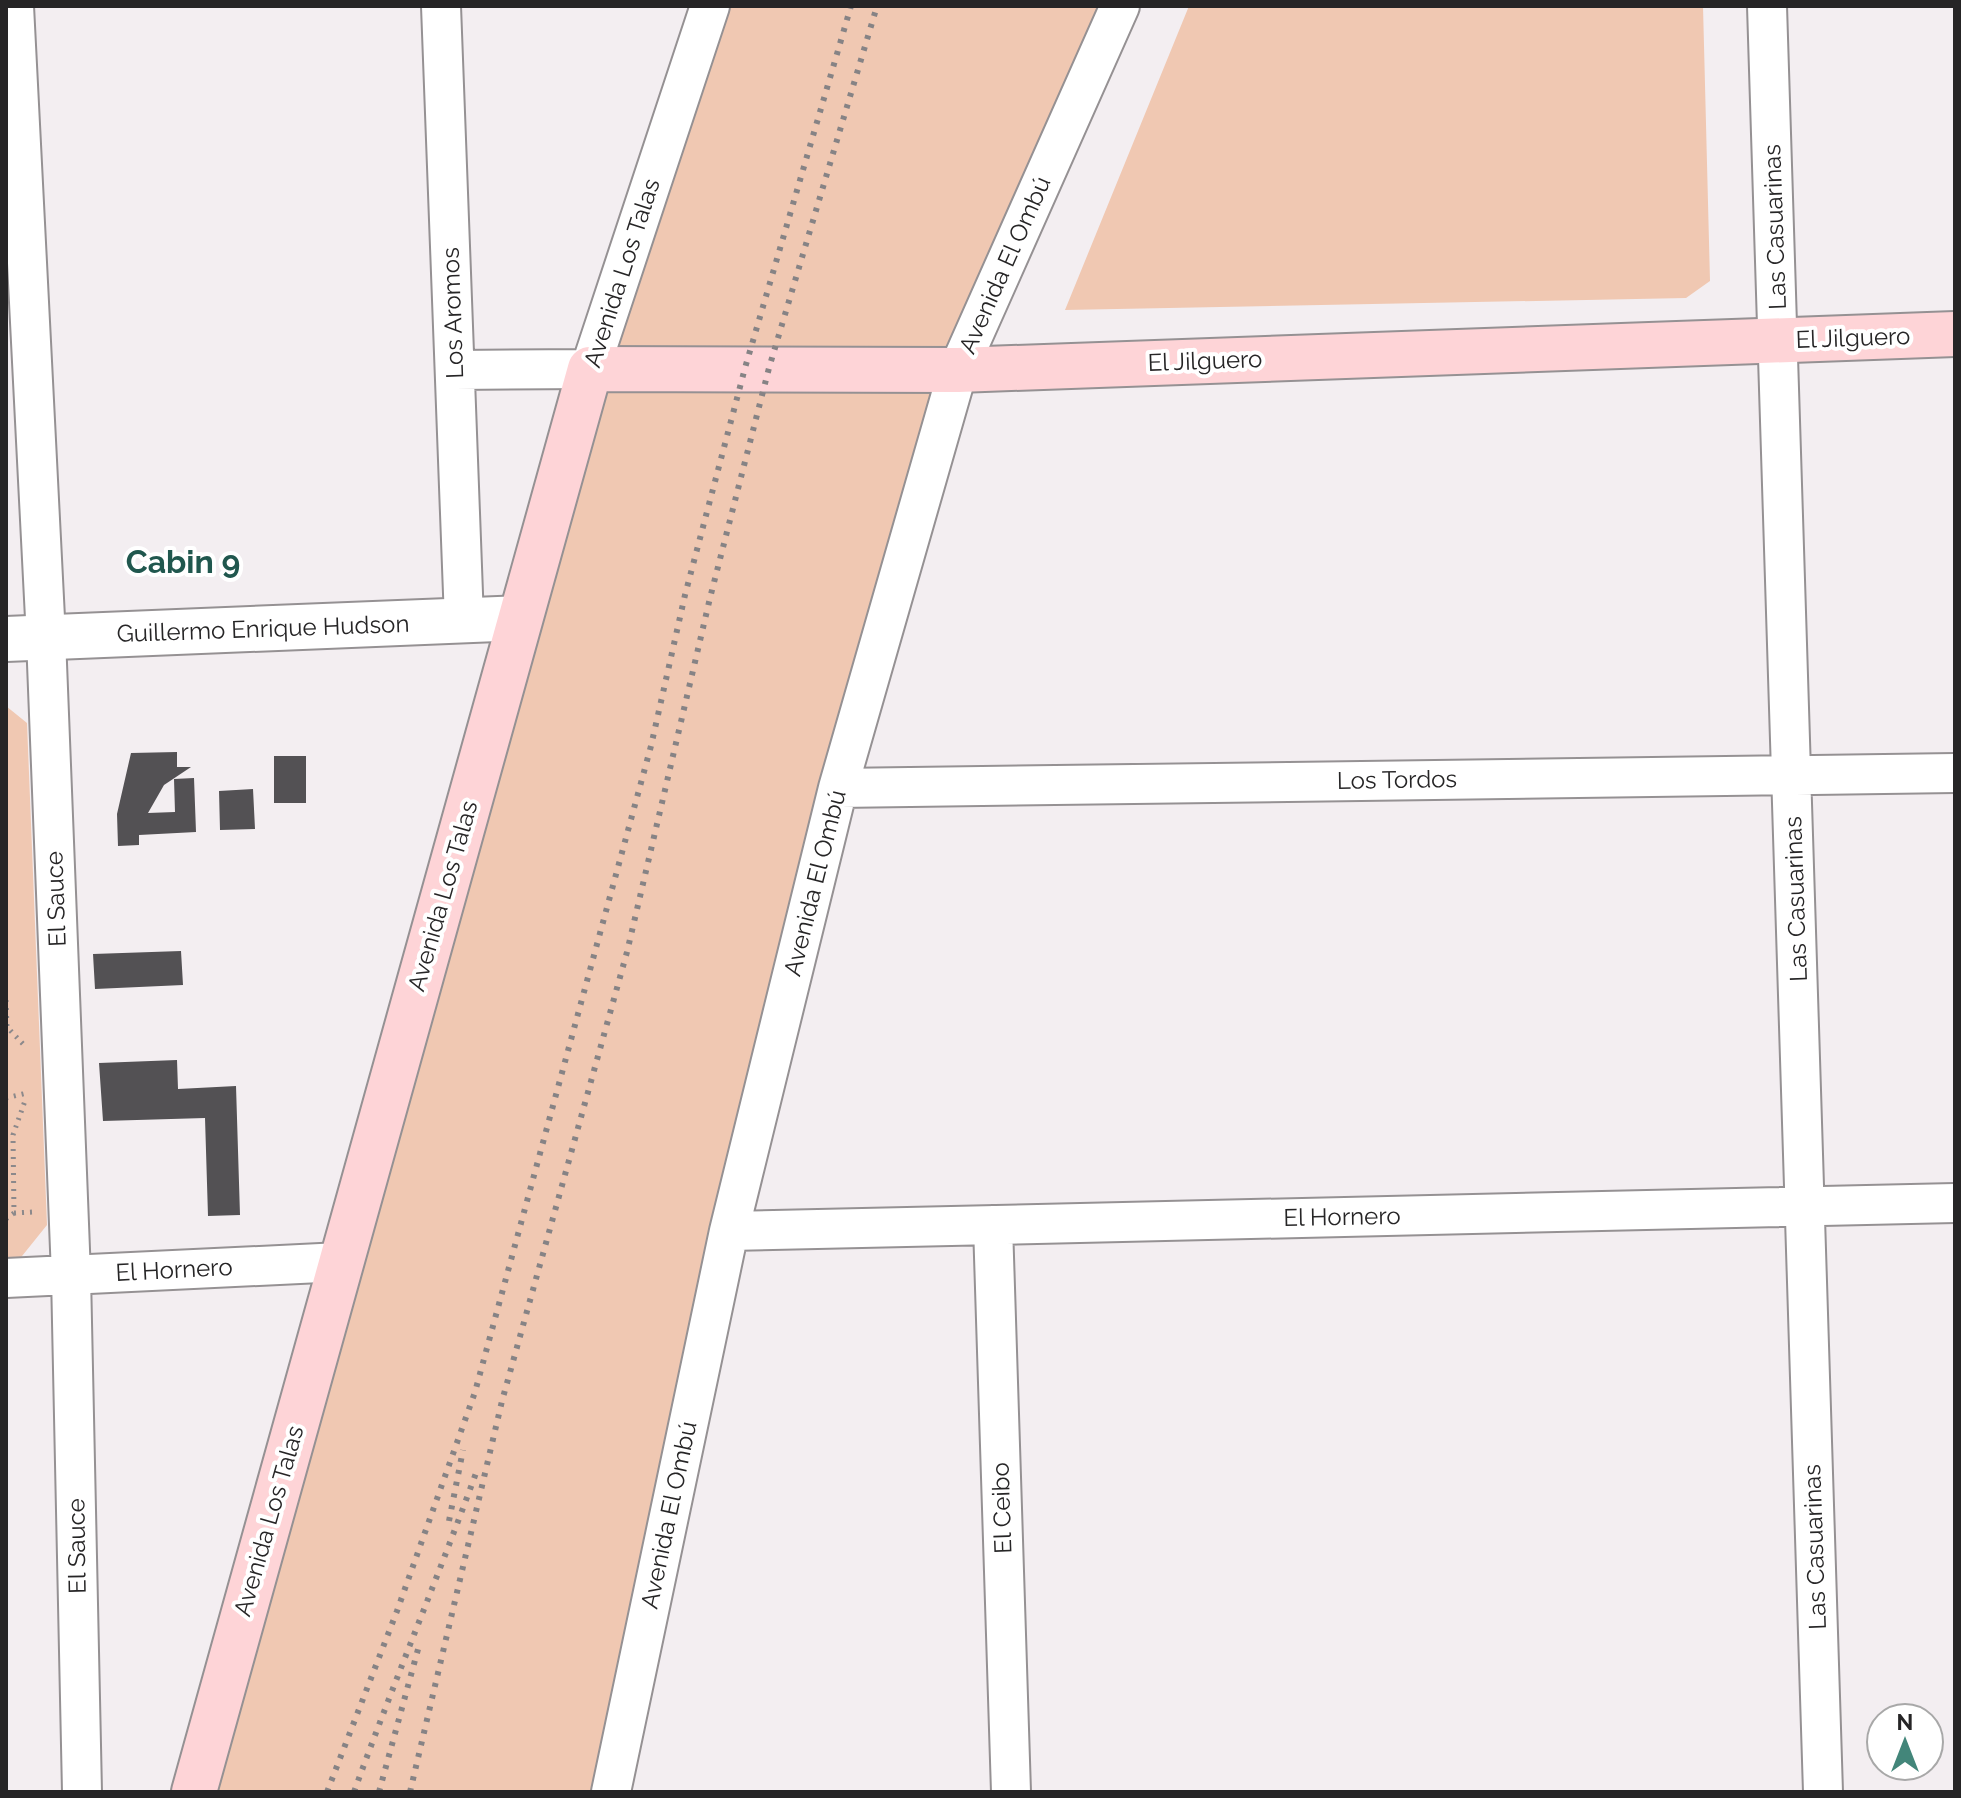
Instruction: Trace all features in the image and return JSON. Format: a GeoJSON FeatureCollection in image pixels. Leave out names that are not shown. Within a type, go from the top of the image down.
{"type":"FeatureCollection","features":[{"type":"Feature","properties":{"kind":"main road","name":"El Jilguero"},"geometry":{"type":"LineString","coordinates":[[590,369],[958,370],[1955,334]]}},
{"type":"Feature","properties":{"kind":"main road","name":"Avenida Los Talas"},"geometry":{"type":"LineString","coordinates":[[194,1792],[590,369]]}},
{"type":"Feature","properties":{"kind":"street","name":"El Sauce"},"geometry":{"type":"LineString","coordinates":[[14,6],[26,639],[71,1275],[82,1792]]}},
{"type":"Feature","properties":{"kind":"street","name":"Los Aromos"},"geometry":{"type":"LineString","coordinates":[[441,6],[464,620]]}},
{"type":"Feature","properties":{"kind":"street","name":"Avenida Los Talas"},"geometry":{"type":"LineString","coordinates":[[590,369],[710,6]]}},
{"type":"Feature","properties":{"kind":"street","name":"Avenida El Ombú"},"geometry":{"type":"LineString","coordinates":[[611,1792],[729,1231],[838,788],[958,370],[1120,6]]}},
{"type":"Feature","properties":{"kind":"street","name":"Las Casuarinas"},"geometry":{"type":"LineString","coordinates":[[1767,6],[1823,1792]]}},
{"type":"Feature","properties":{"kind":"street","name":"El Jilguero"},"geometry":{"type":"LineString","coordinates":[[455,370],[590,369]]}},
{"type":"Feature","properties":{"kind":"street","name":"Guillermo Enrique Hudson"},"geometry":{"type":"LineString","coordinates":[[26,639],[520,618]]}},
{"type":"Feature","properties":{"kind":"street","name":"Los Tordos"},"geometry":{"type":"LineString","coordinates":[[838,788],[1955,773]]}},
{"type":"Feature","properties":{"kind":"street","name":"El Hornero"},"geometry":{"type":"LineString","coordinates":[[729,1231],[1955,1203]]}},
{"type":"Feature","properties":{"kind":"street","name":"El Ceibo"},"geometry":{"type":"LineString","coordinates":[[993,1225],[1011,1792]]}},
{"type":"Feature","properties":{"kind":"street","name":"El Hornero"},"geometry":{"type":"LineString","coordinates":[[6,1278],[341,1262]]}},
{"type":"Feature","properties":{"kind":"path"},"geometry":{"type":"LineString","coordinates":[[6,1000],[6,1027],[24,1042],[25,1055]]}},
{"type":"Feature","properties":{"kind":"path"},"geometry":{"type":"LineString","coordinates":[[6,1219],[14,1213],[13,1135],[27,1093],[27,1080]]}},
{"type":"Feature","properties":{"kind":"path"},"geometry":{"type":"LineString","coordinates":[[6,1098],[27,1093]]}},
{"type":"Feature","properties":{"kind":"shaded area"},"geometry":{"type":"Polygon","coordinates":[[[710,6],[1120,6],[958,370],[611,1792],[194,1792],[710,6]]]}},
{"type":"Feature","properties":{"kind":"shaded area"},"geometry":{"type":"Polygon","coordinates":[[[1189,6],[1703,6],[1710,281],[1686,298],[1065,310],[1189,6]]]}},
{"type":"Feature","properties":{"kind":"shaded area"},"geometry":{"type":"Polygon","coordinates":[[[6,706],[27,723],[47,1225],[14,1266],[6,1267],[6,706]]]}},
{"type":"Feature","properties":{"kind":"building"},"geometry":{"type":"Polygon","coordinates":[[[177,752],[177,767],[191,767],[164,785],[148,813],[175,812],[174,779],[194,778],[196,832],[139,835],[139,845],[118,846],[117,814],[131,753],[177,752]]]}},
{"type":"Feature","properties":{"kind":"building"},"geometry":{"type":"Polygon","coordinates":[[[274,756],[306,756],[306,803],[274,803],[274,756]]]}},
{"type":"Feature","properties":{"kind":"building"},"geometry":{"type":"Polygon","coordinates":[[[253,789],[255,829],[220,830],[219,791],[253,789]]]}},
{"type":"Feature","properties":{"kind":"building"},"geometry":{"type":"Polygon","coordinates":[[[181,951],[183,985],[95,989],[93,954],[181,951]]]}},
{"type":"Feature","properties":{"kind":"building"},"geometry":{"type":"Polygon","coordinates":[[[177,1060],[178,1089],[236,1086],[240,1215],[208,1216],[205,1118],[103,1121],[99,1063],[177,1060]]]}},
{"type":"Feature","properties":{"kind":"railway"},"geometry":{"type":"LineString","coordinates":[[327,1792],[397,1611],[475,1392],[651,746],[685,595],[745,368],[851,6]]}},
{"type":"Feature","properties":{"kind":"railway"},"geometry":{"type":"LineString","coordinates":[[410,1792],[502,1401],[627,952],[710,598],[769,368],[877,6]]}},
{"type":"Feature","properties":{"kind":"railway"},"geometry":{"type":"LineString","coordinates":[[449,1521],[463,1450]]}},
{"type":"Feature","properties":{"kind":"railway"},"geometry":{"type":"LineString","coordinates":[[354,1792],[476,1473]]}},
{"type":"Feature","properties":{"kind":"railway"},"geometry":{"type":"LineString","coordinates":[[379,1792],[420,1642]]}},
{"type":"Feature","properties":{"kind":"district","name":"Cabin 9"},"geometry":{"type":"Point","coordinates":[183,562]}}]}
